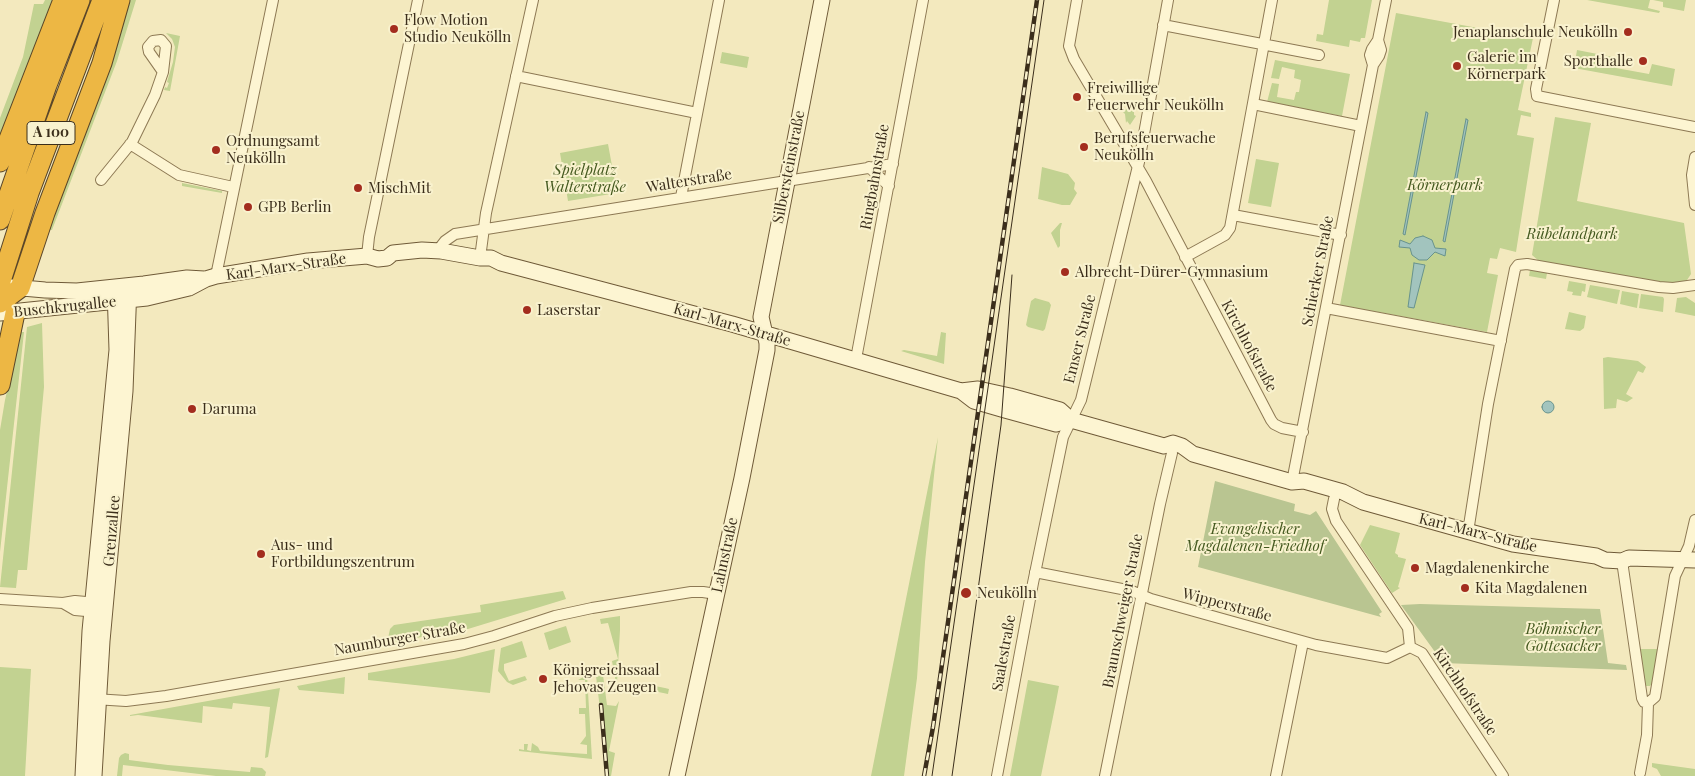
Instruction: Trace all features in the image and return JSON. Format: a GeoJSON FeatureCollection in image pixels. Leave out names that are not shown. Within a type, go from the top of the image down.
{"type":"FeatureCollection","features":[{"type":"Feature","properties":{"kind":"highway"},"geometry":{"type":"LineString","coordinates":[[0,162],[63,0]]}},
{"type":"Feature","properties":{"kind":"highway","name":"A 100"},"geometry":{"type":"LineString","coordinates":[[0,220],[47,85],[80,0]]}},
{"type":"Feature","properties":{"kind":"highway","name":"A 100"},"geometry":{"type":"LineString","coordinates":[[2,279],[32,184],[102,0]]}},
{"type":"Feature","properties":{"kind":"highway"},"geometry":{"type":"LineString","coordinates":[[0,385],[5,310],[20,288],[45,213],[102,62],[120,0]]}},
{"type":"Feature","properties":{"kind":"main road","name":"Silbersteinstraße"},"geometry":{"type":"LineString","coordinates":[[764,334],[761,317],[822,0]]}},
{"type":"Feature","properties":{"kind":"main road","name":"Karl-Marx-Straße"},"geometry":{"type":"LineString","coordinates":[[122,294],[168,294],[189,288],[211,278],[326,259],[367,256],[384,259],[393,253],[438,250],[480,258],[491,266],[501,263],[856,359],[961,391],[988,390],[1060,410],[1071,420],[1182,456],[1193,454],[1292,482],[1304,481],[1343,492],[1363,502]]}},
{"type":"Feature","properties":{"kind":"main road","name":"Buschkrugallee"},"geometry":{"type":"LineString","coordinates":[[2,279],[20,288],[122,294]]}},
{"type":"Feature","properties":{"kind":"main road","name":"Buschkrugallee"},"geometry":{"type":"LineString","coordinates":[[5,310],[122,294]]}},
{"type":"Feature","properties":{"kind":"main road","name":"Grenzallee"},"geometry":{"type":"LineString","coordinates":[[83,776],[92,699],[99,607],[124,402],[126,347],[122,294]]}},
{"type":"Feature","properties":{"kind":"main road","name":"Lahnstraße"},"geometry":{"type":"LineString","coordinates":[[677,776],[765,359],[767,343],[764,334]]}},
{"type":"Feature","properties":{"kind":"main road","name":"Karl-Marx-Straße"},"geometry":{"type":"LineString","coordinates":[[1292,482],[1302,490],[1334,499],[1363,502],[1520,546],[1596,556],[1608,552],[1620,552],[1626,559],[1689,560]]}},
{"type":"Feature","properties":{"kind":"main road","name":"Grenzallee"},"geometry":{"type":"LineString","coordinates":[[92,699],[94,776]]}},
{"type":"Feature","properties":{"kind":"street"},"geometry":{"type":"LineString","coordinates":[[211,278],[233,187],[273,0]]}},
{"type":"Feature","properties":{"kind":"street"},"geometry":{"type":"LineString","coordinates":[[367,256],[371,225],[418,0]]}},
{"type":"Feature","properties":{"kind":"street"},"geometry":{"type":"LineString","coordinates":[[480,258],[486,213],[533,0]]}},
{"type":"Feature","properties":{"kind":"street"},"geometry":{"type":"LineString","coordinates":[[681,198],[719,0]]}},
{"type":"Feature","properties":{"kind":"street","name":"Ringbahnstraße"},"geometry":{"type":"LineString","coordinates":[[856,359],[923,0]]}},
{"type":"Feature","properties":{"kind":"street","name":"Kirchhofstraße"},"geometry":{"type":"LineString","coordinates":[[1077,0],[1069,46],[1074,59],[1138,167],[1274,424],[1282,428],[1302,432]]}},
{"type":"Feature","properties":{"kind":"street","name":"Emser Straße"},"geometry":{"type":"LineString","coordinates":[[1071,420],[1081,400],[1138,167],[1168,0]]}},
{"type":"Feature","properties":{"kind":"street"},"geometry":{"type":"LineString","coordinates":[[1185,256],[1225,235],[1230,228],[1272,0]]}},
{"type":"Feature","properties":{"kind":"street","name":"Schierker Straße"},"geometry":{"type":"LineString","coordinates":[[1292,482],[1373,65],[1380,53],[1378,40],[1386,0]]}},
{"type":"Feature","properties":{"kind":"street"},"geometry":{"type":"LineString","coordinates":[[1554,0],[1536,89],[1537,96],[1544,99],[1695,127]]}},
{"type":"Feature","properties":{"kind":"street"},"geometry":{"type":"LineString","coordinates":[[1164,26],[1319,55]]}},
{"type":"Feature","properties":{"kind":"street"},"geometry":{"type":"LineString","coordinates":[[101,180],[130,144],[147,114],[163,72]]}},
{"type":"Feature","properties":{"kind":"street"},"geometry":{"type":"LineString","coordinates":[[516,76],[697,113]]}},
{"type":"Feature","properties":{"kind":"street"},"geometry":{"type":"LineString","coordinates":[[1253,104],[1362,126]]}},
{"type":"Feature","properties":{"kind":"street"},"geometry":{"type":"LineString","coordinates":[[130,144],[179,175],[233,187]]}},
{"type":"Feature","properties":{"kind":"street"},"geometry":{"type":"LineString","coordinates":[[1695,157],[1692,175],[1695,205]]}},
{"type":"Feature","properties":{"kind":"street","name":"Walterstraße"},"geometry":{"type":"LineString","coordinates":[[484,230],[893,164]]}},
{"type":"Feature","properties":{"kind":"street"},"geometry":{"type":"LineString","coordinates":[[869,167],[889,186]]}},
{"type":"Feature","properties":{"kind":"street"},"geometry":{"type":"LineString","coordinates":[[1233,215],[1340,235]]}},
{"type":"Feature","properties":{"kind":"street"},"geometry":{"type":"LineString","coordinates":[[438,250],[455,234],[484,230]]}},
{"type":"Feature","properties":{"kind":"street"},"geometry":{"type":"LineString","coordinates":[[1468,532],[1488,404],[1515,269],[1518,265],[1522,264],[1659,287],[1673,288],[1695,285]]}},
{"type":"Feature","properties":{"kind":"street"},"geometry":{"type":"LineString","coordinates":[[1326,308],[1501,341]]}},
{"type":"Feature","properties":{"kind":"street","name":"Saalestraße"},"geometry":{"type":"LineString","coordinates":[[997,776],[1035,572],[1063,436],[1071,420]]}},
{"type":"Feature","properties":{"kind":"street","name":"Braunschweiger Straße"},"geometry":{"type":"LineString","coordinates":[[1105,776],[1168,450]]}},
{"type":"Feature","properties":{"kind":"street","name":"Kirchhofstraße"},"geometry":{"type":"LineString","coordinates":[[1334,499],[1332,509],[1336,521],[1408,628],[1410,647],[1422,653],[1503,776]]}},
{"type":"Feature","properties":{"kind":"street"},"geometry":{"type":"LineString","coordinates":[[1640,773],[1647,735],[1648,703],[1655,696],[1676,576],[1689,560],[1689,546],[1695,520]]}},
{"type":"Feature","properties":{"kind":"street"},"geometry":{"type":"LineString","coordinates":[[1626,559],[1642,698],[1644,702],[1648,703]]}},
{"type":"Feature","properties":{"kind":"street","name":"Wipperstraße"},"geometry":{"type":"LineString","coordinates":[[1035,572],[1132,591],[1152,600],[1303,642],[1387,658],[1410,647]]}},
{"type":"Feature","properties":{"kind":"street","name":"Naumburger Straße"},"geometry":{"type":"LineString","coordinates":[[92,699],[126,701],[166,696],[464,644],[567,613],[592,608],[691,592],[716,594]]}},
{"type":"Feature","properties":{"kind":"street"},"geometry":{"type":"LineString","coordinates":[[0,599],[63,603],[75,610],[86,611],[99,607]]}},
{"type":"Feature","properties":{"kind":"street"},"geometry":{"type":"LineString","coordinates":[[1276,776],[1303,642]]}},
{"type":"Feature","properties":{"kind":"green space"},"geometry":{"type":"Polygon","coordinates":[[[45,0],[54,0],[0,136],[0,118],[23,57],[34,4],[43,4],[45,0]]]}},
{"type":"Feature","properties":{"kind":"green space"},"geometry":{"type":"Polygon","coordinates":[[[126,0],[136,0],[117,61],[52,230],[44,229],[126,0]]]}},
{"type":"Feature","properties":{"kind":"green space"},"geometry":{"type":"Polygon","coordinates":[[[1329,0],[1372,0],[1365,38],[1361,38],[1360,42],[1350,40],[1349,47],[1316,41],[1317,34],[1323,35],[1329,0]]]}},
{"type":"Feature","properties":{"kind":"green space"},"geometry":{"type":"Polygon","coordinates":[[[1587,0],[1650,0],[1648,8],[1660,11],[1659,13],[1587,0]]]}},
{"type":"Feature","properties":{"kind":"green space"},"geometry":{"type":"Polygon","coordinates":[[[1653,0],[1686,0],[1684,11],[1663,7],[1663,2],[1653,0]]]}},
{"type":"Feature","properties":{"kind":"green space","name":"Körnerpark"},"geometry":{"type":"Polygon","coordinates":[[[1396,13],[1533,38],[1518,110],[1531,113],[1531,117],[1521,115],[1517,135],[1534,138],[1516,252],[1500,248],[1497,259],[1490,258],[1487,273],[1498,275],[1487,332],[1340,305],[1396,13]]]}},
{"type":"Feature","properties":{"kind":"green space"},"geometry":{"type":"Polygon","coordinates":[[[166,33],[180,36],[170,91],[164,90],[169,83],[167,82],[175,47],[172,39],[166,33]]]}},
{"type":"Feature","properties":{"kind":"green space"},"geometry":{"type":"Polygon","coordinates":[[[1577,50],[1618,58],[1616,68],[1649,74],[1652,64],[1675,69],[1672,86],[1574,68],[1577,50]]]}},
{"type":"Feature","properties":{"kind":"green space"},"geometry":{"type":"Polygon","coordinates":[[[722,52],[749,57],[747,68],[720,63],[722,52]]]}},
{"type":"Feature","properties":{"kind":"green space"},"geometry":{"type":"Polygon","coordinates":[[[1275,60],[1350,74],[1342,116],[1267,102],[1272,83],[1279,84],[1277,97],[1294,100],[1296,92],[1299,92],[1301,80],[1294,78],[1295,70],[1282,67],[1279,79],[1271,78],[1275,60]]]}},
{"type":"Feature","properties":{"kind":"green space"},"geometry":{"type":"Polygon","coordinates":[[[1126,109],[1134,110],[1134,115],[1136,116],[1130,125],[1127,121],[1126,123],[1123,112],[1126,109]]]}},
{"type":"Feature","properties":{"kind":"green space","name":"Rübelandpark"},"geometry":{"type":"Polygon","coordinates":[[[1555,117],[1591,123],[1577,201],[1684,223],[1691,274],[1685,283],[1660,283],[1539,261],[1532,255],[1555,117]]]}},
{"type":"Feature","properties":{"kind":"green space","name":"Spielplatz Walterstraße"},"geometry":{"type":"Polygon","coordinates":[[[608,144],[617,193],[568,201],[560,153],[608,144]]]}},
{"type":"Feature","properties":{"kind":"green space"},"geometry":{"type":"Polygon","coordinates":[[[1256,159],[1279,163],[1271,207],[1248,203],[1256,159]]]}},
{"type":"Feature","properties":{"kind":"green space"},"geometry":{"type":"Polygon","coordinates":[[[1042,167],[1068,174],[1075,183],[1074,189],[1077,193],[1070,205],[1038,199],[1042,167]]]}},
{"type":"Feature","properties":{"kind":"green space"},"geometry":{"type":"Polygon","coordinates":[[[182,183],[222,191],[222,193],[182,186],[182,183]]]}},
{"type":"Feature","properties":{"kind":"green space"},"geometry":{"type":"Polygon","coordinates":[[[1062,223],[1060,246],[1058,248],[1051,233],[1062,223]]]}},
{"type":"Feature","properties":{"kind":"green space"},"geometry":{"type":"Polygon","coordinates":[[[1530,270],[1547,273],[1546,279],[1529,276],[1530,270]]]}},
{"type":"Feature","properties":{"kind":"green space"},"geometry":{"type":"Polygon","coordinates":[[[1569,281],[1586,284],[1585,292],[1582,291],[1581,296],[1572,295],[1573,292],[1567,291],[1569,281]]]}},
{"type":"Feature","properties":{"kind":"green space"},"geometry":{"type":"Polygon","coordinates":[[[1590,285],[1620,290],[1617,304],[1587,297],[1590,285]]]}},
{"type":"Feature","properties":{"kind":"green space"},"geometry":{"type":"Polygon","coordinates":[[[1622,291],[1639,294],[1637,308],[1620,304],[1622,291]]]}},
{"type":"Feature","properties":{"kind":"green space"},"geometry":{"type":"Polygon","coordinates":[[[1641,294],[1663,297],[1663,312],[1639,308],[1641,294]]]}},
{"type":"Feature","properties":{"kind":"green space"},"geometry":{"type":"Polygon","coordinates":[[[1686,297],[1695,303],[1695,316],[1675,312],[1677,298],[1686,297]]]}},
{"type":"Feature","properties":{"kind":"green space"},"geometry":{"type":"Polygon","coordinates":[[[1035,298],[1049,302],[1051,305],[1043,331],[1026,325],[1031,301],[1035,298]]]}},
{"type":"Feature","properties":{"kind":"green space"},"geometry":{"type":"Polygon","coordinates":[[[1569,312],[1586,316],[1584,328],[1580,331],[1565,329],[1569,312]]]}},
{"type":"Feature","properties":{"kind":"green space"},"geometry":{"type":"Polygon","coordinates":[[[42,323],[44,387],[27,570],[18,570],[16,588],[0,587],[27,327],[42,323]]]}},
{"type":"Feature","properties":{"kind":"green space"},"geometry":{"type":"Polygon","coordinates":[[[21,332],[24,332],[0,552],[0,430],[21,332]]]}},
{"type":"Feature","properties":{"kind":"green space"},"geometry":{"type":"Polygon","coordinates":[[[941,332],[946,333],[944,364],[901,351],[937,356],[941,332]]]}},
{"type":"Feature","properties":{"kind":"green space"},"geometry":{"type":"Polygon","coordinates":[[[1603,358],[1638,361],[1646,367],[1643,373],[1638,371],[1626,394],[1633,398],[1627,402],[1617,399],[1616,408],[1604,409],[1603,358]]]}},
{"type":"Feature","properties":{"kind":"green space"},"geometry":{"type":"Polygon","coordinates":[[[938,437],[925,562],[917,678],[904,776],[871,776],[938,437]]]}},
{"type":"Feature","properties":{"kind":"green space","name":"Evangelischer Magdalenen-Friedhof"},"geometry":{"type":"Polygon","coordinates":[[[1215,481],[1295,504],[1294,511],[1310,515],[1316,511],[1382,612],[1379,614],[1381,617],[1198,567],[1215,481]]]}},
{"type":"Feature","properties":{"kind":"green space"},"geometry":{"type":"Polygon","coordinates":[[[1370,525],[1400,533],[1395,553],[1398,557],[1406,559],[1398,587],[1400,588],[1392,593],[1360,545],[1370,525]]]}},
{"type":"Feature","properties":{"kind":"green space"},"geometry":{"type":"Polygon","coordinates":[[[563,591],[566,599],[468,629],[387,643],[390,629],[394,625],[481,612],[480,605],[563,591]]]}},
{"type":"Feature","properties":{"kind":"green space","name":"Böhmischer Gottesacker"},"geometry":{"type":"Polygon","coordinates":[[[1401,605],[1600,609],[1608,663],[1626,665],[1627,670],[1443,663],[1401,605]]]}},
{"type":"Feature","properties":{"kind":"green space"},"geometry":{"type":"Polygon","coordinates":[[[620,616],[617,683],[665,688],[669,689],[668,694],[644,689],[631,692],[632,687],[616,683],[612,661],[618,659],[608,623],[601,624],[600,619],[620,616]]]}},
{"type":"Feature","properties":{"kind":"green space"},"geometry":{"type":"Polygon","coordinates":[[[566,626],[571,642],[549,650],[544,633],[566,626]]]}},
{"type":"Feature","properties":{"kind":"green space"},"geometry":{"type":"Polygon","coordinates":[[[522,641],[527,657],[504,664],[504,670],[509,681],[525,676],[527,680],[513,685],[507,682],[498,671],[501,648],[522,641]]]}},
{"type":"Feature","properties":{"kind":"green space"},"geometry":{"type":"Polygon","coordinates":[[[495,649],[490,693],[368,680],[368,673],[454,659],[495,649]]]}},
{"type":"Feature","properties":{"kind":"green space"},"geometry":{"type":"Polygon","coordinates":[[[1638,649],[1658,649],[1653,682],[1650,686],[1646,686],[1643,683],[1638,649]]]}},
{"type":"Feature","properties":{"kind":"green space"},"geometry":{"type":"Polygon","coordinates":[[[0,667],[31,669],[25,776],[0,776],[0,667]]]}},
{"type":"Feature","properties":{"kind":"green space"},"geometry":{"type":"Polygon","coordinates":[[[587,675],[592,759],[519,751],[519,749],[524,750],[524,744],[528,744],[527,750],[531,751],[532,743],[540,751],[587,754],[587,745],[580,744],[586,736],[585,714],[579,714],[579,708],[586,708],[585,680],[578,680],[587,675]]]}},
{"type":"Feature","properties":{"kind":"green space"},"geometry":{"type":"Polygon","coordinates":[[[603,675],[607,705],[616,706],[619,701],[609,751],[615,753],[611,776],[608,776],[596,676],[603,675]]]}},
{"type":"Feature","properties":{"kind":"green space"},"geometry":{"type":"Polygon","coordinates":[[[345,677],[344,694],[299,690],[297,686],[345,677]]]}},
{"type":"Feature","properties":{"kind":"green space"},"geometry":{"type":"Polygon","coordinates":[[[1028,680],[1059,686],[1041,776],[1010,776],[1028,680]]]}},
{"type":"Feature","properties":{"kind":"green space"},"geometry":{"type":"Polygon","coordinates":[[[280,688],[268,757],[265,758],[270,707],[233,703],[232,709],[203,706],[202,723],[138,715],[130,716],[130,715],[280,688]]]}},
{"type":"Feature","properties":{"kind":"green space"},"geometry":{"type":"Polygon","coordinates":[[[125,753],[129,754],[129,760],[250,772],[251,767],[262,768],[266,772],[265,776],[216,776],[123,765],[122,776],[117,776],[119,758],[125,753]]]}},
{"type":"Feature","properties":{"kind":"green space"},"geometry":{"type":"Polygon","coordinates":[[[1652,763],[1695,769],[1695,776],[1661,776],[1657,769],[1652,767],[1652,763]]]}},
{"type":"Feature","properties":{"kind":"water"},"geometry":{"type":"Polygon","coordinates":[[[1426,112],[1428,113],[1405,235],[1403,234],[1426,112]]]}},
{"type":"Feature","properties":{"kind":"water"},"geometry":{"type":"Polygon","coordinates":[[[1466,119],[1468,120],[1445,242],[1443,241],[1466,119]]]}},
{"type":"Feature","properties":{"kind":"water"},"geometry":{"type":"Polygon","coordinates":[[[1423,236],[1432,240],[1435,248],[1446,249],[1445,256],[1435,252],[1427,260],[1419,260],[1412,255],[1410,248],[1399,247],[1400,240],[1410,244],[1415,238],[1423,236]]]}},
{"type":"Feature","properties":{"kind":"water"},"geometry":{"type":"Polygon","coordinates":[[[1414,263],[1425,265],[1414,308],[1408,307],[1414,263]]]}},
{"type":"Feature","properties":{"kind":"water"},"geometry":{"type":"Polygon","coordinates":[[[1548,401],[1554,407],[1548,413],[1542,407],[1548,401]]]}},
{"type":"Feature","properties":{"kind":"tram line"},"geometry":{"type":"LineString","coordinates":[[932,776],[1044,0]]}},
{"type":"Feature","properties":{"kind":"tram line"},"geometry":{"type":"LineString","coordinates":[[952,776],[1001,425],[1012,275]]}},
{"type":"Feature","properties":{"kind":"railway"},"geometry":{"type":"LineString","coordinates":[[924,776],[933,727],[1037,0]]}},
{"type":"Feature","properties":{"kind":"railway"},"geometry":{"type":"LineString","coordinates":[[601,705],[607,776]]}},
{"type":"Feature","properties":{"kind":"place","name":"Flow Motion Studio Neukölln"},"geometry":{"type":"Point","coordinates":[394,29]}},
{"type":"Feature","properties":{"kind":"place","name":"Jenaplanschule Neukölln"},"geometry":{"type":"Point","coordinates":[1628,32]}},
{"type":"Feature","properties":{"kind":"place","name":"Sporthalle"},"geometry":{"type":"Point","coordinates":[1643,61]}},
{"type":"Feature","properties":{"kind":"place","name":"Galerie im Körnerpark"},"geometry":{"type":"Point","coordinates":[1457,66]}},
{"type":"Feature","properties":{"kind":"place","name":"Freiwillige Feuerwehr Neukölln"},"geometry":{"type":"Point","coordinates":[1077,97]}},
{"type":"Feature","properties":{"kind":"place","name":"Berufsfeuerwache Neukölln"},"geometry":{"type":"Point","coordinates":[1084,147]}},
{"type":"Feature","properties":{"kind":"place","name":"Ordnungsamt Neukölln"},"geometry":{"type":"Point","coordinates":[216,150]}},
{"type":"Feature","properties":{"kind":"place","name":"MischMit"},"geometry":{"type":"Point","coordinates":[358,188]}},
{"type":"Feature","properties":{"kind":"place","name":"GPB Berlin"},"geometry":{"type":"Point","coordinates":[248,207]}},
{"type":"Feature","properties":{"kind":"place","name":"Albrecht-Dürer-Gymnasium"},"geometry":{"type":"Point","coordinates":[1065,272]}},
{"type":"Feature","properties":{"kind":"place","name":"Laserstar"},"geometry":{"type":"Point","coordinates":[527,310]}},
{"type":"Feature","properties":{"kind":"place","name":"Daruma"},"geometry":{"type":"Point","coordinates":[192,409]}},
{"type":"Feature","properties":{"kind":"place","name":"Aus- und Fortbildungszentrum"},"geometry":{"type":"Point","coordinates":[261,554]}},
{"type":"Feature","properties":{"kind":"place","name":"Magdalenenkirche"},"geometry":{"type":"Point","coordinates":[1415,568]}},
{"type":"Feature","properties":{"kind":"place","name":"Kita Magdalenen"},"geometry":{"type":"Point","coordinates":[1465,588]}},
{"type":"Feature","properties":{"kind":"place","name":"Neukölln"},"geometry":{"type":"Point","coordinates":[966,593]}},
{"type":"Feature","properties":{"kind":"place","name":"Königreichssaal Jehovas Zeugen"},"geometry":{"type":"Point","coordinates":[543,679]}}]}
